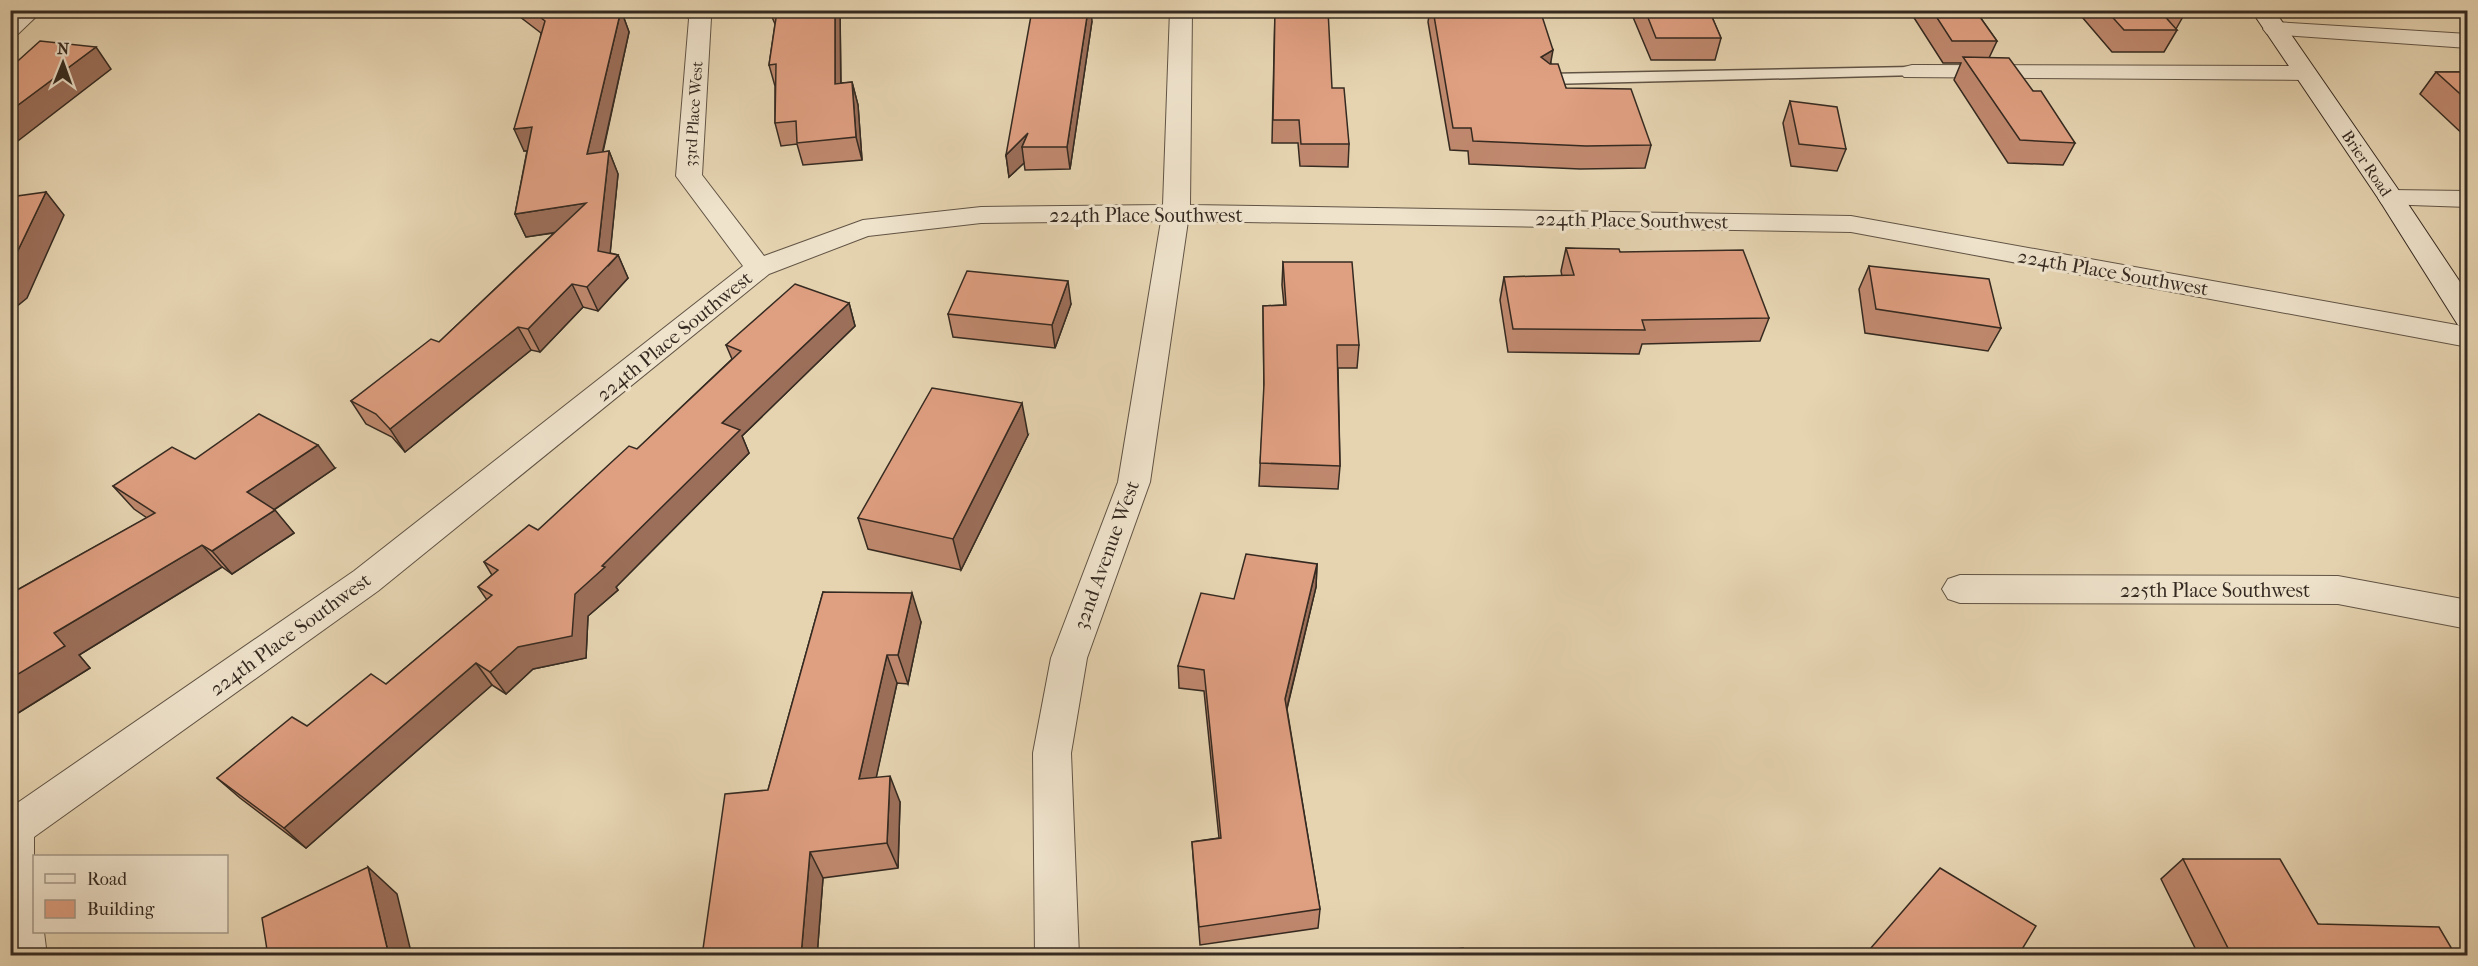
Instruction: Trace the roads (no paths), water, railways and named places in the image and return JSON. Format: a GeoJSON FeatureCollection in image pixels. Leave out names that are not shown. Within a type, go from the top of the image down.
{"type":"FeatureCollection","features":[{"type":"Feature","properties":{"kind":"street"},"geometry":{"type":"LineString","coordinates":[[10,29],[32,10]]}},
{"type":"Feature","properties":{"kind":"street","name":"33rd Place West"},"geometry":{"type":"LineString","coordinates":[[693,10],[700,18],[689,176],[759,268]]}},
{"type":"Feature","properties":{"kind":"street","name":"32nd Avenue West"},"geometry":{"type":"LineString","coordinates":[[1057,956],[1052,753],[1069,658],[1134,482],[1176,213],[1181,10]]}},
{"type":"Feature","properties":{"kind":"street"},"geometry":{"type":"LineString","coordinates":[[2268,20],[2468,41]]}},
{"type":"Feature","properties":{"kind":"street","name":"Brier Road"},"geometry":{"type":"LineString","coordinates":[[2268,20],[2391,198],[2468,318]]}},
{"type":"Feature","properties":{"kind":"street"},"geometry":{"type":"LineString","coordinates":[[1912,72],[2305,74]]}},
{"type":"Feature","properties":{"kind":"street"},"geometry":{"type":"LineString","coordinates":[[2391,198],[2468,199]]}},
{"type":"Feature","properties":{"kind":"street","name":"224th Place Southwest"},"geometry":{"type":"LineString","coordinates":[[12,831],[366,581],[759,268],[863,228],[981,215],[1176,213],[1851,224],[2468,337]]}},
{"type":"Feature","properties":{"kind":"street","name":"225th Place Southwest"},"geometry":{"type":"LineString","coordinates":[[1960,590],[2338,590],[2468,615]]}},
{"type":"Feature","properties":{"kind":"street"},"geometry":{"type":"LineString","coordinates":[[12,831],[25,956]]}},
{"type":"Feature","properties":{"kind":"lane"},"geometry":{"type":"LineString","coordinates":[[1547,79],[1912,72]]}}]}
